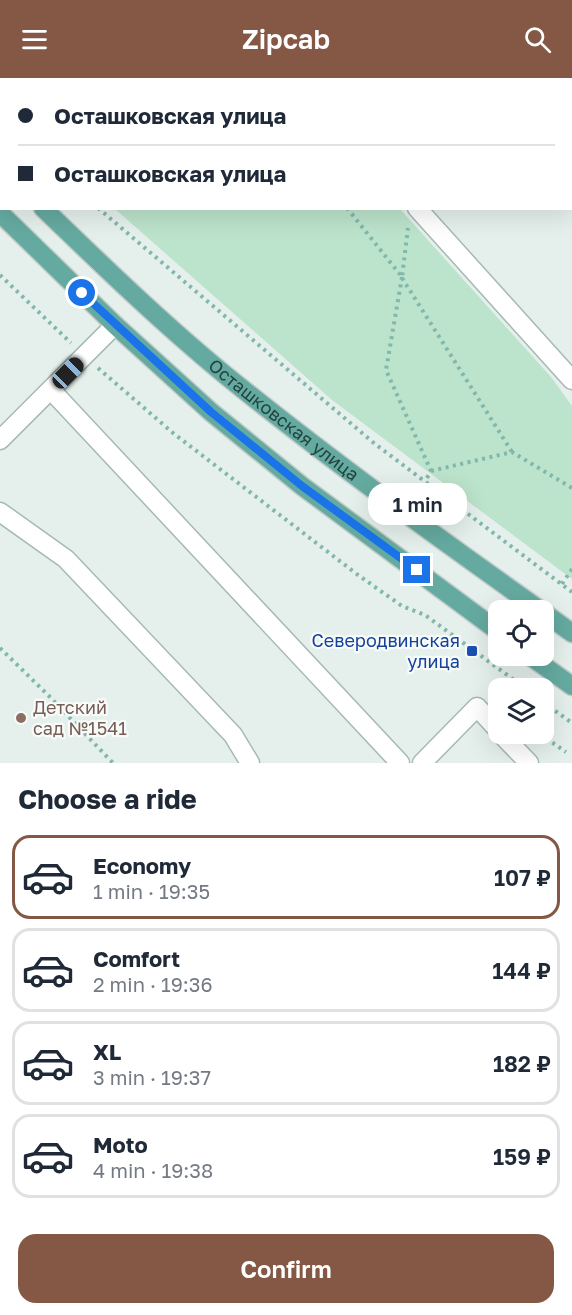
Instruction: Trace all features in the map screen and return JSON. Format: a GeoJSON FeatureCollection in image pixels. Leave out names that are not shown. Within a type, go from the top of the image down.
{"type":"FeatureCollection","features":[{"type":"Feature","properties":{"kind":"main road","name":"Осташковская улица"},"geometry":{"type":"LineString","coordinates":[[45,210],[120,282],[222,372],[325,454],[527,600]]}},
{"type":"Feature","properties":{"kind":"main road","name":"Осташковская улица"},"geometry":{"type":"LineString","coordinates":[[0,213],[115,325],[211,412],[302,486],[488,624]]}},
{"type":"Feature","properties":{"kind":"main road","name":"Осташковская улица"},"geometry":{"type":"LineString","coordinates":[[554,620],[572,633]]}},
{"type":"Feature","properties":{"kind":"main road"},"geometry":{"type":"LineString","coordinates":[[544,666],[572,686]]}},
{"type":"Feature","properties":{"kind":"lane"},"geometry":{"type":"LineString","coordinates":[[413,214],[572,380]]}},
{"type":"Feature","properties":{"kind":"lane"},"geometry":{"type":"LineString","coordinates":[[0,440],[115,325]]}},
{"type":"Feature","properties":{"kind":"lane"},"geometry":{"type":"LineString","coordinates":[[51,390],[400,763]]}},
{"type":"Feature","properties":{"kind":"lane"},"geometry":{"type":"LineString","coordinates":[[0,512],[66,559],[233,735],[250,763]]}},
{"type":"Feature","properties":{"kind":"lane"},"geometry":{"type":"LineString","coordinates":[[422,763],[477,707],[488,719]]}},
{"type":"Feature","properties":{"kind":"lane"},"geometry":{"type":"LineString","coordinates":[[511,744],[529,763]]}},
{"type":"Feature","properties":{"kind":"path"},"geometry":{"type":"LineString","coordinates":[[100,210],[366,436],[572,592]]}},
{"type":"Feature","properties":{"kind":"path"},"geometry":{"type":"LineString","coordinates":[[350,210],[402,277],[512,452],[572,488]]}},
{"type":"Feature","properties":{"kind":"path"},"geometry":{"type":"LineString","coordinates":[[413,214],[386,370],[431,471]]}},
{"type":"Feature","properties":{"kind":"path"},"geometry":{"type":"LineString","coordinates":[[0,275],[84,356],[173,433],[358,575],[402,606],[425,615],[510,678]]}},
{"type":"Feature","properties":{"kind":"path"},"geometry":{"type":"LineString","coordinates":[[425,481],[431,471],[512,452]]}},
{"type":"Feature","properties":{"kind":"path"},"geometry":{"type":"LineString","coordinates":[[561,584],[572,569]]}},
{"type":"Feature","properties":{"kind":"path"},"geometry":{"type":"LineString","coordinates":[[0,648],[113,763]]}},
{"type":"Feature","properties":{"kind":"path"},"geometry":{"type":"LineString","coordinates":[[554,710],[572,723]]}},
{"type":"Feature","properties":{"kind":"path"},"geometry":{"type":"LineString","coordinates":[[554,744],[566,752]]}},
{"type":"Feature","properties":{"kind":"green space"},"geometry":{"type":"Polygon","coordinates":[[[116,210],[401,210],[551,377],[572,406],[572,579],[332,400],[116,210]]]}},
{"type":"Feature","properties":{"kind":"place","name":"Северодвинская улица"},"geometry":{"type":"Point","coordinates":[472,651]}},
{"type":"Feature","properties":{"kind":"place","name":"Детский сад №1541"},"geometry":{"type":"Point","coordinates":[21,718]}},
{"type":"Feature","properties":{"kind":"route"},"geometry":{"type":"LineString","coordinates":[[82,293],[211,412],[302,486],[417,570]]}}]}
